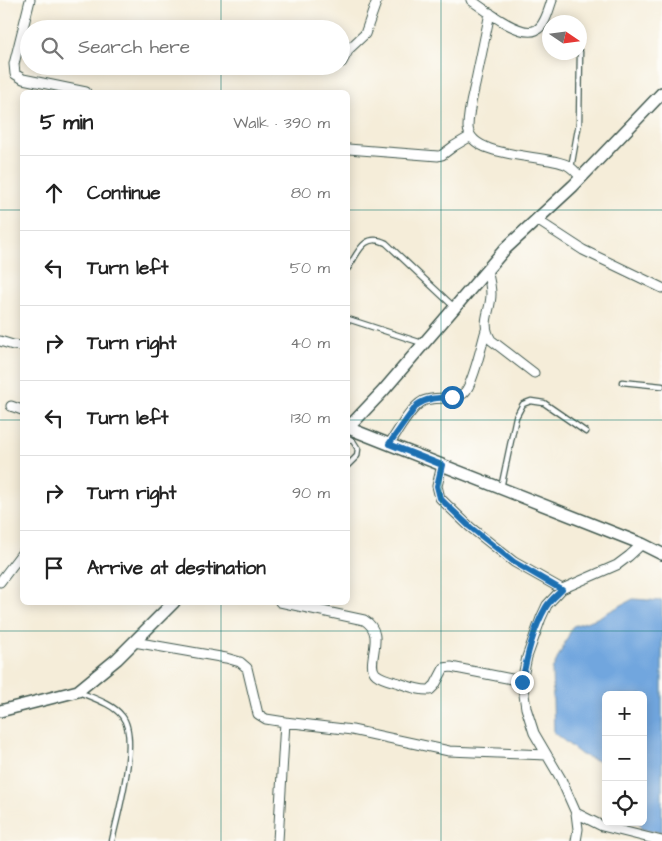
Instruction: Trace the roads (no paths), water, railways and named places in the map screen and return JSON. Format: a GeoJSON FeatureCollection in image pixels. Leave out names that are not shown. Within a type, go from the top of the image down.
{"type":"FeatureCollection","features":[{"type":"Feature","properties":{"kind":"street"},"geometry":{"type":"LineString","coordinates":[[25,20],[30,0]]}},
{"type":"Feature","properties":{"kind":"street"},"geometry":{"type":"LineString","coordinates":[[350,48],[365,34],[377,0]]}},
{"type":"Feature","properties":{"kind":"street"},"geometry":{"type":"LineString","coordinates":[[471,0],[507,24],[521,29],[536,31],[544,22],[552,0]]}},
{"type":"Feature","properties":{"kind":"street"},"geometry":{"type":"LineString","coordinates":[[490,13],[470,111],[468,128],[471,136],[481,145],[495,151],[561,163],[571,168],[581,178]]}},
{"type":"Feature","properties":{"kind":"street"},"geometry":{"type":"LineString","coordinates":[[20,40],[14,64],[15,74],[23,79],[69,90]]}},
{"type":"Feature","properties":{"kind":"street"},"geometry":{"type":"LineString","coordinates":[[350,426],[383,391],[505,249],[581,178],[662,93]]}},
{"type":"Feature","properties":{"kind":"street"},"geometry":{"type":"LineString","coordinates":[[350,149],[438,156],[471,136]]}},
{"type":"Feature","properties":{"kind":"street"},"geometry":{"type":"LineString","coordinates":[[537,220],[583,250],[662,288]]}},
{"type":"Feature","properties":{"kind":"street"},"geometry":{"type":"LineString","coordinates":[[389,444],[411,412],[424,400],[459,396],[466,392],[486,330],[486,319],[491,294],[487,270]]}},
{"type":"Feature","properties":{"kind":"street"},"geometry":{"type":"LineString","coordinates":[[486,330],[491,340],[534,374]]}},
{"type":"Feature","properties":{"kind":"street"},"geometry":{"type":"LineString","coordinates":[[0,341],[20,346]]}},
{"type":"Feature","properties":{"kind":"street"},"geometry":{"type":"LineString","coordinates":[[11,406],[20,409]]}},
{"type":"Feature","properties":{"kind":"street"},"geometry":{"type":"LineString","coordinates":[[350,429],[642,544],[662,554]]}},
{"type":"Feature","properties":{"kind":"street"},"geometry":{"type":"LineString","coordinates":[[442,465],[437,486],[440,498],[470,527],[514,562],[562,590]]}},
{"type":"Feature","properties":{"kind":"street"},"geometry":{"type":"LineString","coordinates":[[576,841],[578,829],[576,813],[561,779],[534,733],[526,708],[522,682],[527,657],[547,605],[562,590],[617,565],[642,544]]}},
{"type":"Feature","properties":{"kind":"street"},"geometry":{"type":"LineString","coordinates":[[0,582],[20,556]]}},
{"type":"Feature","properties":{"kind":"street"},"geometry":{"type":"LineString","coordinates":[[0,711],[78,691],[117,659],[171,605]]}},
{"type":"Feature","properties":{"kind":"street"},"geometry":{"type":"LineString","coordinates":[[294,605],[364,620],[370,623],[375,633],[373,670],[377,675],[413,688],[430,690],[436,685],[444,668],[451,667],[522,682]]}},
{"type":"Feature","properties":{"kind":"street"},"geometry":{"type":"LineString","coordinates":[[134,642],[226,658],[244,664],[250,674],[258,714],[266,719],[352,730],[449,751],[547,755]]}},
{"type":"Feature","properties":{"kind":"street"},"geometry":{"type":"LineString","coordinates":[[278,841],[285,722]]}},
{"type":"Feature","properties":{"kind":"street"},"geometry":{"type":"LineString","coordinates":[[576,813],[602,826],[662,841]]}},
{"type":"Feature","properties":{"kind":"lane"},"geometry":{"type":"LineString","coordinates":[[571,168],[579,123],[580,60]]}},
{"type":"Feature","properties":{"kind":"lane"},"geometry":{"type":"LineString","coordinates":[[350,265],[363,244],[374,239],[386,242],[455,308]]}},
{"type":"Feature","properties":{"kind":"lane"},"geometry":{"type":"LineString","coordinates":[[350,320],[424,344]]}},
{"type":"Feature","properties":{"kind":"lane"},"geometry":{"type":"LineString","coordinates":[[622,382],[662,386]]}},
{"type":"Feature","properties":{"kind":"lane"},"geometry":{"type":"LineString","coordinates":[[501,488],[516,416],[524,404],[531,401],[544,403],[586,432]]}},
{"type":"Feature","properties":{"kind":"lane"},"geometry":{"type":"LineString","coordinates":[[350,439],[353,440],[358,449],[357,456],[350,463]]}},
{"type":"Feature","properties":{"kind":"lane"},"geometry":{"type":"LineString","coordinates":[[78,691],[113,708],[121,714],[128,729],[129,754],[112,841]]}},
{"type":"Feature","properties":{"kind":"water"},"geometry":{"type":"Polygon","coordinates":[[[633,599],[662,601],[662,832],[641,829],[640,826],[647,826],[647,691],[602,691],[602,762],[582,755],[554,733],[552,670],[573,626],[595,619],[633,599]]]}}]}
